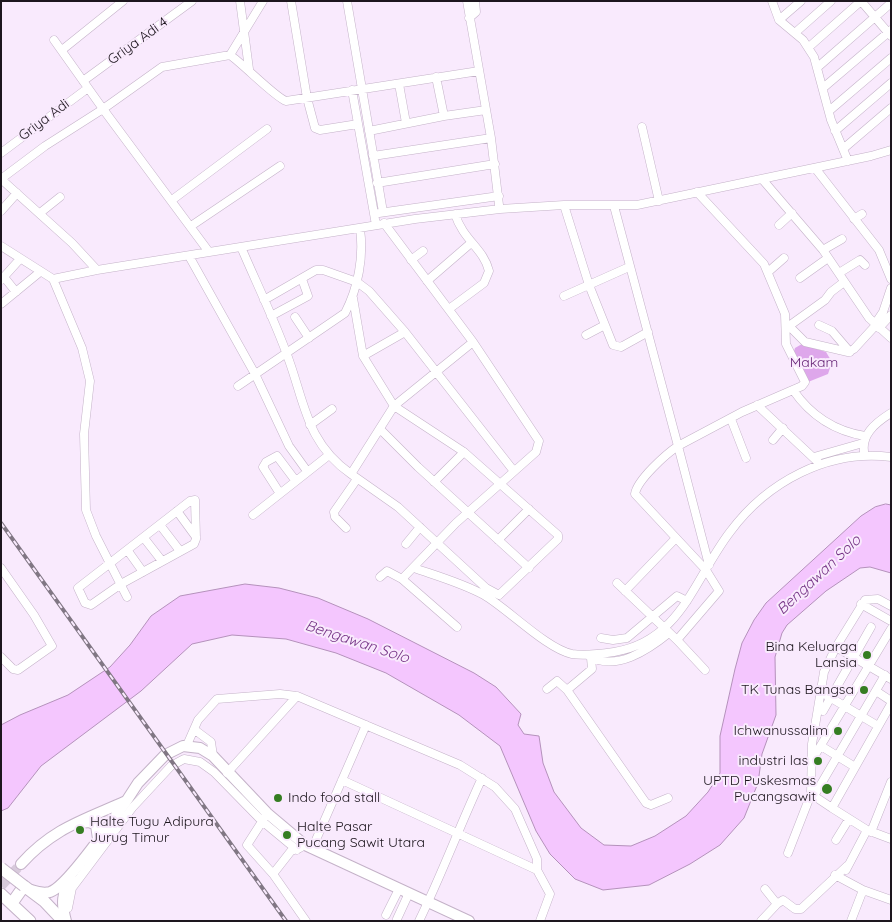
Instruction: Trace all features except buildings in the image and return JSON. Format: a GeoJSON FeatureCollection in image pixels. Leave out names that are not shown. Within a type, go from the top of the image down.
{"type":"FeatureCollection","features":[{"type":"Feature","properties":{"kind":"highway"},"geometry":{"type":"LineString","coordinates":[[1,868],[65,921]]}},
{"type":"Feature","properties":{"kind":"highway"},"geometry":{"type":"LineString","coordinates":[[12,903],[27,888]]}},
{"type":"Feature","properties":{"kind":"highway"},"geometry":{"type":"LineString","coordinates":[[1,894],[30,921]]}},
{"type":"Feature","properties":{"kind":"main road"},"geometry":{"type":"LineString","coordinates":[[27,888],[42,893],[55,889],[80,862],[127,800],[130,792],[156,762],[174,750],[187,745],[200,748],[213,756],[265,817],[305,848],[469,921]]}},
{"type":"Feature","properties":{"kind":"main road"},"geometry":{"type":"LineString","coordinates":[[21,864],[54,833],[143,792],[166,763],[186,752],[203,755],[226,772]]}},
{"type":"Feature","properties":{"kind":"main road"},"geometry":{"type":"LineString","coordinates":[[72,825],[89,822],[94,824],[98,832],[98,839]]}},
{"type":"Feature","properties":{"kind":"main road"},"geometry":{"type":"LineString","coordinates":[[65,921],[62,896],[80,862]]}},
{"type":"Feature","properties":{"kind":"street"},"geometry":{"type":"LineString","coordinates":[[62,50],[123,1]]}},
{"type":"Feature","properties":{"kind":"street","name":"Griya Adi 4"},"geometry":{"type":"LineString","coordinates":[[85,84],[192,1]]}},
{"type":"Feature","properties":{"kind":"street"},"geometry":{"type":"LineString","coordinates":[[240,1],[249,69]]}},
{"type":"Feature","properties":{"kind":"street"},"geometry":{"type":"LineString","coordinates":[[97,270],[40,213],[1,179],[45,146],[103,109],[162,67],[230,55],[263,1]]}},
{"type":"Feature","properties":{"kind":"street"},"geometry":{"type":"LineString","coordinates":[[291,1],[307,98],[316,129],[358,124]]}},
{"type":"Feature","properties":{"kind":"street"},"geometry":{"type":"LineString","coordinates":[[348,1],[383,212]]}},
{"type":"Feature","properties":{"kind":"street"},"geometry":{"type":"LineString","coordinates":[[467,1],[491,138],[499,204]]}},
{"type":"Feature","properties":{"kind":"street"},"geometry":{"type":"LineString","coordinates":[[469,18],[476,12],[475,1]]}},
{"type":"Feature","properties":{"kind":"street"},"geometry":{"type":"LineString","coordinates":[[772,1],[779,20],[796,32],[809,47],[818,66],[835,131],[848,161]]}},
{"type":"Feature","properties":{"kind":"street"},"geometry":{"type":"LineString","coordinates":[[779,20],[801,1]]}},
{"type":"Feature","properties":{"kind":"street"},"geometry":{"type":"LineString","coordinates":[[796,32],[831,1]]}},
{"type":"Feature","properties":{"kind":"street"},"geometry":{"type":"LineString","coordinates":[[809,47],[861,1],[890,33],[823,88]]}},
{"type":"Feature","properties":{"kind":"street"},"geometry":{"type":"LineString","coordinates":[[818,66],[891,3]]}},
{"type":"Feature","properties":{"kind":"street"},"geometry":{"type":"LineString","coordinates":[[54,40],[209,252]]}},
{"type":"Feature","properties":{"kind":"street"},"geometry":{"type":"LineString","coordinates":[[230,55],[284,100],[479,71]]}},
{"type":"Feature","properties":{"kind":"street"},"geometry":{"type":"LineString","coordinates":[[829,111],[891,58]]}},
{"type":"Feature","properties":{"kind":"street"},"geometry":{"type":"LineString","coordinates":[[436,77],[444,116]]}},
{"type":"Feature","properties":{"kind":"street"},"geometry":{"type":"LineString","coordinates":[[835,131],[891,83]]}},
{"type":"Feature","properties":{"kind":"street","name":"Griya Adi"},"geometry":{"type":"LineString","coordinates":[[1,153],[85,84]]}},
{"type":"Feature","properties":{"kind":"street"},"geometry":{"type":"LineString","coordinates":[[399,84],[406,123]]}},
{"type":"Feature","properties":{"kind":"street"},"geometry":{"type":"LineString","coordinates":[[352,90],[374,214],[473,342],[539,441],[536,452],[513,470],[468,512],[402,579]]}},
{"type":"Feature","properties":{"kind":"street"},"geometry":{"type":"LineString","coordinates":[[843,149],[891,108]]}},
{"type":"Feature","properties":{"kind":"street"},"geometry":{"type":"LineString","coordinates":[[369,131],[444,116],[486,110]]}},
{"type":"Feature","properties":{"kind":"street"},"geometry":{"type":"LineString","coordinates":[[642,127],[659,201]]}},
{"type":"Feature","properties":{"kind":"street"},"geometry":{"type":"LineString","coordinates":[[172,200],[267,129]]}},
{"type":"Feature","properties":{"kind":"street"},"geometry":{"type":"LineString","coordinates":[[373,156],[491,138]]}},
{"type":"Feature","properties":{"kind":"street"},"geometry":{"type":"LineString","coordinates":[[53,279],[97,270],[360,229],[380,224],[455,214],[564,206],[614,206],[659,201],[848,161],[891,150]]}},
{"type":"Feature","properties":{"kind":"street"},"geometry":{"type":"LineString","coordinates":[[378,183],[494,164]]}},
{"type":"Feature","properties":{"kind":"street"},"geometry":{"type":"LineString","coordinates":[[191,226],[280,166]]}},
{"type":"Feature","properties":{"kind":"street"},"geometry":{"type":"LineString","coordinates":[[815,168],[880,250],[891,279]]}},
{"type":"Feature","properties":{"kind":"street"},"geometry":{"type":"LineString","coordinates":[[762,179],[823,250],[844,282],[877,325],[891,338]]}},
{"type":"Feature","properties":{"kind":"street"},"geometry":{"type":"LineString","coordinates":[[697,192],[755,252],[768,272],[785,314],[787,325],[784,336],[786,344],[805,381],[802,386],[757,405],[678,446],[660,460],[635,492],[636,497],[692,556],[707,567]]}},
{"type":"Feature","properties":{"kind":"street"},"geometry":{"type":"LineString","coordinates":[[1,211],[17,193]]}},
{"type":"Feature","properties":{"kind":"street"},"geometry":{"type":"LineString","coordinates":[[374,214],[498,196]]}},
{"type":"Feature","properties":{"kind":"street"},"geometry":{"type":"LineString","coordinates":[[40,213],[60,197]]}},
{"type":"Feature","properties":{"kind":"street"},"geometry":{"type":"LineString","coordinates":[[564,206],[589,285],[611,343],[617,348],[648,332]]}},
{"type":"Feature","properties":{"kind":"street"},"geometry":{"type":"LineString","coordinates":[[614,206],[678,446],[704,548],[707,567],[719,591],[677,640]]}},
{"type":"Feature","properties":{"kind":"street"},"geometry":{"type":"LineString","coordinates":[[778,225],[792,213]]}},
{"type":"Feature","properties":{"kind":"street"},"geometry":{"type":"LineString","coordinates":[[448,309],[484,283],[488,277],[487,263],[462,233],[455,214]]}},
{"type":"Feature","properties":{"kind":"street"},"geometry":{"type":"LineString","coordinates":[[854,218],[862,214]]}},
{"type":"Feature","properties":{"kind":"street"},"geometry":{"type":"LineString","coordinates":[[238,386],[342,316],[353,298],[357,282],[362,251],[360,229]]}},
{"type":"Feature","properties":{"kind":"street"},"geometry":{"type":"LineString","coordinates":[[823,250],[842,239]]}},
{"type":"Feature","properties":{"kind":"street"},"geometry":{"type":"LineString","coordinates":[[427,282],[471,243]]}},
{"type":"Feature","properties":{"kind":"street"},"geometry":{"type":"LineString","coordinates":[[1,246],[53,279],[82,348],[88,370],[90,388],[84,434],[84,502],[90,524],[128,597]]}},
{"type":"Feature","properties":{"kind":"street"},"geometry":{"type":"LineString","coordinates":[[241,247],[286,352],[311,431],[328,456],[398,508],[437,542],[486,592],[563,651],[589,656],[602,661],[630,658],[643,651],[667,631],[729,533],[751,507],[770,491],[820,464],[865,456],[891,457]]}},
{"type":"Feature","properties":{"kind":"street"},"geometry":{"type":"LineString","coordinates":[[411,260],[423,251]]}},
{"type":"Feature","properties":{"kind":"street"},"geometry":{"type":"LineString","coordinates":[[189,256],[255,374],[289,446],[307,471]]}},
{"type":"Feature","properties":{"kind":"street"},"geometry":{"type":"LineString","coordinates":[[768,272],[784,258]]}},
{"type":"Feature","properties":{"kind":"street"},"geometry":{"type":"LineString","coordinates":[[800,278],[828,258]]}},
{"type":"Feature","properties":{"kind":"street"},"geometry":{"type":"LineString","coordinates":[[16,292],[3,279],[20,259]]}},
{"type":"Feature","properties":{"kind":"street"},"geometry":{"type":"LineString","coordinates":[[838,273],[860,260],[865,265]]}},
{"type":"Feature","properties":{"kind":"street"},"geometry":{"type":"LineString","coordinates":[[564,296],[629,267]]}},
{"type":"Feature","properties":{"kind":"street"},"geometry":{"type":"LineString","coordinates":[[264,300],[320,270],[357,282],[374,297],[405,332],[513,470]]}},
{"type":"Feature","properties":{"kind":"street"},"geometry":{"type":"LineString","coordinates":[[1,304],[40,272]]}},
{"type":"Feature","properties":{"kind":"street"},"geometry":{"type":"LineString","coordinates":[[271,316],[309,295],[302,279]]}},
{"type":"Feature","properties":{"kind":"street"},"geometry":{"type":"LineString","coordinates":[[787,325],[825,300],[833,290],[844,282]]}},
{"type":"Feature","properties":{"kind":"street"},"geometry":{"type":"LineString","coordinates":[[293,284],[301,300]]}},
{"type":"Feature","properties":{"kind":"street"},"geometry":{"type":"LineString","coordinates":[[877,325],[891,288]]}},
{"type":"Feature","properties":{"kind":"street"},"geometry":{"type":"LineString","coordinates":[[353,298],[363,356],[394,406],[464,452],[558,536],[529,568],[500,595],[414,568]]}},
{"type":"Feature","properties":{"kind":"street"},"geometry":{"type":"LineString","coordinates":[[850,352],[877,325],[891,315]]}},
{"type":"Feature","properties":{"kind":"street"},"geometry":{"type":"LineString","coordinates":[[295,317],[309,338]]}},
{"type":"Feature","properties":{"kind":"street"},"geometry":{"type":"LineString","coordinates":[[586,335],[605,325]]}},
{"type":"Feature","properties":{"kind":"street"},"geometry":{"type":"LineString","coordinates":[[787,325],[805,342],[850,352]]}},
{"type":"Feature","properties":{"kind":"street"},"geometry":{"type":"LineString","coordinates":[[819,325],[832,331],[850,352]]}},
{"type":"Feature","properties":{"kind":"street"},"geometry":{"type":"LineString","coordinates":[[363,356],[405,332]]}},
{"type":"Feature","properties":{"kind":"street"},"geometry":{"type":"LineString","coordinates":[[346,528],[335,517],[334,512],[394,406],[473,342]]}},
{"type":"Feature","properties":{"kind":"street"},"geometry":{"type":"LineString","coordinates":[[793,390],[809,410],[829,425],[864,440]]}},
{"type":"Feature","properties":{"kind":"street"},"geometry":{"type":"LineString","coordinates":[[757,405],[820,464]]}},
{"type":"Feature","properties":{"kind":"street"},"geometry":{"type":"LineString","coordinates":[[310,425],[332,409]]}},
{"type":"Feature","properties":{"kind":"street"},"geometry":{"type":"LineString","coordinates":[[814,457],[864,440],[891,413]]}},
{"type":"Feature","properties":{"kind":"street"},"geometry":{"type":"LineString","coordinates":[[730,419],[746,458]]}},
{"type":"Feature","properties":{"kind":"street"},"geometry":{"type":"LineString","coordinates":[[773,440],[783,428]]}},
{"type":"Feature","properties":{"kind":"street"},"geometry":{"type":"LineString","coordinates":[[380,429],[434,482],[529,568]]}},
{"type":"Feature","properties":{"kind":"street"},"geometry":{"type":"LineString","coordinates":[[864,440],[865,456]]}},
{"type":"Feature","properties":{"kind":"street"},"geometry":{"type":"LineString","coordinates":[[434,482],[464,452]]}},
{"type":"Feature","properties":{"kind":"street"},"geometry":{"type":"LineString","coordinates":[[279,492],[263,467],[266,462],[277,456],[295,480]]}},
{"type":"Feature","properties":{"kind":"street"},"geometry":{"type":"LineString","coordinates":[[253,515],[279,492],[328,456]]}},
{"type":"Feature","properties":{"kind":"street"},"geometry":{"type":"LineString","coordinates":[[195,500],[196,537],[194,544],[121,584],[91,605],[87,604],[78,592],[78,588],[177,512],[190,501],[195,500]]}},
{"type":"Feature","properties":{"kind":"street"},"geometry":{"type":"LineString","coordinates":[[498,540],[529,509]]}},
{"type":"Feature","properties":{"kind":"street"},"geometry":{"type":"LineString","coordinates":[[177,512],[196,537]]}},
{"type":"Feature","properties":{"kind":"street"},"geometry":{"type":"LineString","coordinates":[[152,519],[180,551]]}},
{"type":"Feature","properties":{"kind":"street"},"geometry":{"type":"LineString","coordinates":[[406,544],[420,527]]}},
{"type":"Feature","properties":{"kind":"street"},"geometry":{"type":"LineString","coordinates":[[144,538],[162,561]]}},
{"type":"Feature","properties":{"kind":"street"},"geometry":{"type":"LineString","coordinates":[[625,591],[676,538]]}},
{"type":"Feature","properties":{"kind":"street"},"geometry":{"type":"LineString","coordinates":[[692,556],[704,548]]}},
{"type":"Feature","properties":{"kind":"street"},"geometry":{"type":"LineString","coordinates":[[128,550],[143,572]]}},
{"type":"Feature","properties":{"kind":"street"},"geometry":{"type":"LineString","coordinates":[[1,568],[34,615],[52,646],[18,670],[13,669],[1,657]]}},
{"type":"Feature","properties":{"kind":"street"},"geometry":{"type":"LineString","coordinates":[[380,577],[387,571],[402,579],[457,627]]}},
{"type":"Feature","properties":{"kind":"street"},"geometry":{"type":"LineString","coordinates":[[617,583],[677,640],[705,670]]}},
{"type":"Feature","properties":{"kind":"street"},"geometry":{"type":"LineString","coordinates":[[600,638],[613,640],[627,638],[676,596],[687,600]]}},
{"type":"Feature","properties":{"kind":"street"},"geometry":{"type":"LineString","coordinates":[[812,795],[812,761],[824,672],[836,647],[865,600],[873,598],[891,606]]}},
{"type":"Feature","properties":{"kind":"street"},"geometry":{"type":"LineString","coordinates":[[861,604],[891,622]]}},
{"type":"Feature","properties":{"kind":"street"},"geometry":{"type":"LineString","coordinates":[[823,711],[871,627]]}},
{"type":"Feature","properties":{"kind":"street"},"geometry":{"type":"LineString","coordinates":[[812,761],[891,629]]}},
{"type":"Feature","properties":{"kind":"street"},"geometry":{"type":"LineString","coordinates":[[589,656],[625,650],[640,645],[667,631]]}},
{"type":"Feature","properties":{"kind":"street"},"geometry":{"type":"LineString","coordinates":[[788,852],[812,795],[838,756],[876,691],[888,675],[868,666],[836,647]]}},
{"type":"Feature","properties":{"kind":"street"},"geometry":{"type":"LineString","coordinates":[[618,660],[625,650]]}},
{"type":"Feature","properties":{"kind":"street"},"geometry":{"type":"LineString","coordinates":[[589,656],[592,669]]}},
{"type":"Feature","properties":{"kind":"street"},"geometry":{"type":"LineString","coordinates":[[567,690],[602,661]]}},
{"type":"Feature","properties":{"kind":"street"},"geometry":{"type":"LineString","coordinates":[[547,689],[557,681],[567,690],[646,803],[651,805],[668,798]]}},
{"type":"Feature","properties":{"kind":"street"},"geometry":{"type":"LineString","coordinates":[[821,691],[878,726]]}},
{"type":"Feature","properties":{"kind":"street"},"geometry":{"type":"LineString","coordinates":[[832,808],[891,702],[876,691]]}},
{"type":"Feature","properties":{"kind":"street"},"geometry":{"type":"LineString","coordinates":[[187,745],[198,720],[218,699],[260,695],[297,696],[440,755],[495,787],[515,809],[536,859],[537,870],[550,894],[540,921]]}},
{"type":"Feature","properties":{"kind":"street"},"geometry":{"type":"LineString","coordinates":[[226,772],[297,696]]}},
{"type":"Feature","properties":{"kind":"street"},"geometry":{"type":"LineString","coordinates":[[273,874],[291,851],[305,848],[342,780],[366,725]]}},
{"type":"Feature","properties":{"kind":"street"},"geometry":{"type":"LineString","coordinates":[[195,730],[211,742],[213,756]]}},
{"type":"Feature","properties":{"kind":"street"},"geometry":{"type":"LineString","coordinates":[[821,746],[855,767]]}},
{"type":"Feature","properties":{"kind":"street"},"geometry":{"type":"LineString","coordinates":[[70,921],[68,900],[72,888],[143,792],[171,766],[184,759],[192,759],[214,772],[265,817],[247,845],[273,874],[306,921]]}},
{"type":"Feature","properties":{"kind":"street"},"geometry":{"type":"LineString","coordinates":[[419,921],[456,833],[482,778]]}},
{"type":"Feature","properties":{"kind":"street"},"geometry":{"type":"LineString","coordinates":[[342,780],[537,870]]}},
{"type":"Feature","properties":{"kind":"street"},"geometry":{"type":"LineString","coordinates":[[846,879],[848,866],[888,795],[891,782]]}},
{"type":"Feature","properties":{"kind":"street"},"geometry":{"type":"LineString","coordinates":[[812,795],[869,831],[891,839]]}},
{"type":"Feature","properties":{"kind":"street"},"geometry":{"type":"LineString","coordinates":[[836,840],[849,819]]}},
{"type":"Feature","properties":{"kind":"street"},"geometry":{"type":"LineString","coordinates":[[761,921],[783,900],[796,910],[801,909],[835,875],[848,866]]}},
{"type":"Feature","properties":{"kind":"street"},"geometry":{"type":"LineString","coordinates":[[835,875],[846,879],[863,890],[891,900]]}},
{"type":"Feature","properties":{"kind":"street"},"geometry":{"type":"LineString","coordinates":[[386,915],[399,889]]}},
{"type":"Feature","properties":{"kind":"street"},"geometry":{"type":"LineString","coordinates":[[765,889],[777,904]]}},
{"type":"Feature","properties":{"kind":"street"},"geometry":{"type":"LineString","coordinates":[[851,921],[863,890]]}},
{"type":"Feature","properties":{"kind":"street"},"geometry":{"type":"LineString","coordinates":[[397,920],[409,894]]}},
{"type":"Feature","properties":{"kind":"green space","name":"Makam"},"geometry":{"type":"Polygon","coordinates":[[[802,344],[826,352],[832,362],[828,374],[808,382],[793,354],[795,348],[802,344]]]}},
{"type":"Feature","properties":{"kind":"water","name":"Bengawan Solo"},"geometry":{"type":"Polygon","coordinates":[[[886,504],[891,505],[891,573],[870,567],[860,568],[826,591],[787,625],[782,633],[775,657],[776,715],[762,754],[758,783],[744,818],[720,845],[690,864],[649,885],[603,890],[575,879],[550,854],[536,831],[500,746],[459,715],[386,673],[336,653],[286,639],[232,635],[192,644],[141,691],[41,766],[8,808],[1,811],[1,725],[68,695],[110,667],[130,645],[151,616],[180,596],[245,584],[279,588],[318,598],[368,619],[474,673],[496,687],[521,714],[518,725],[524,734],[539,736],[543,763],[554,792],[581,828],[604,845],[631,846],[655,836],[686,816],[708,792],[720,773],[720,736],[742,643],[754,620],[766,603],[861,516],[875,507],[886,504]]]}},
{"type":"Feature","properties":{"kind":"tunnel"},"geometry":{"type":"LineString","coordinates":[[1,886],[21,864]]}},
{"type":"Feature","properties":{"kind":"railway"},"geometry":{"type":"LineString","coordinates":[[1,523],[286,921]]}},
{"type":"Feature","properties":{"kind":"place","name":"Bina Keluarga Lansia"},"geometry":{"type":"Point","coordinates":[867,655]}},
{"type":"Feature","properties":{"kind":"place","name":"TK Tunas Bangsa"},"geometry":{"type":"Point","coordinates":[864,690]}},
{"type":"Feature","properties":{"kind":"place","name":"Ichwanussalim"},"geometry":{"type":"Point","coordinates":[838,731]}},
{"type":"Feature","properties":{"kind":"place","name":"industri las"},"geometry":{"type":"Point","coordinates":[818,761]}},
{"type":"Feature","properties":{"kind":"place","name":"UPTD Puskesmas Pucangsawit"},"geometry":{"type":"Point","coordinates":[827,789]}},
{"type":"Feature","properties":{"kind":"place","name":"Indo food stall"},"geometry":{"type":"Point","coordinates":[278,798]}},
{"type":"Feature","properties":{"kind":"place","name":"Halte Tugu Adipura Jurug Timur"},"geometry":{"type":"Point","coordinates":[80,830]}},
{"type":"Feature","properties":{"kind":"place","name":"Halte Pasar Pucang Sawit Utara"},"geometry":{"type":"Point","coordinates":[287,835]}}]}
